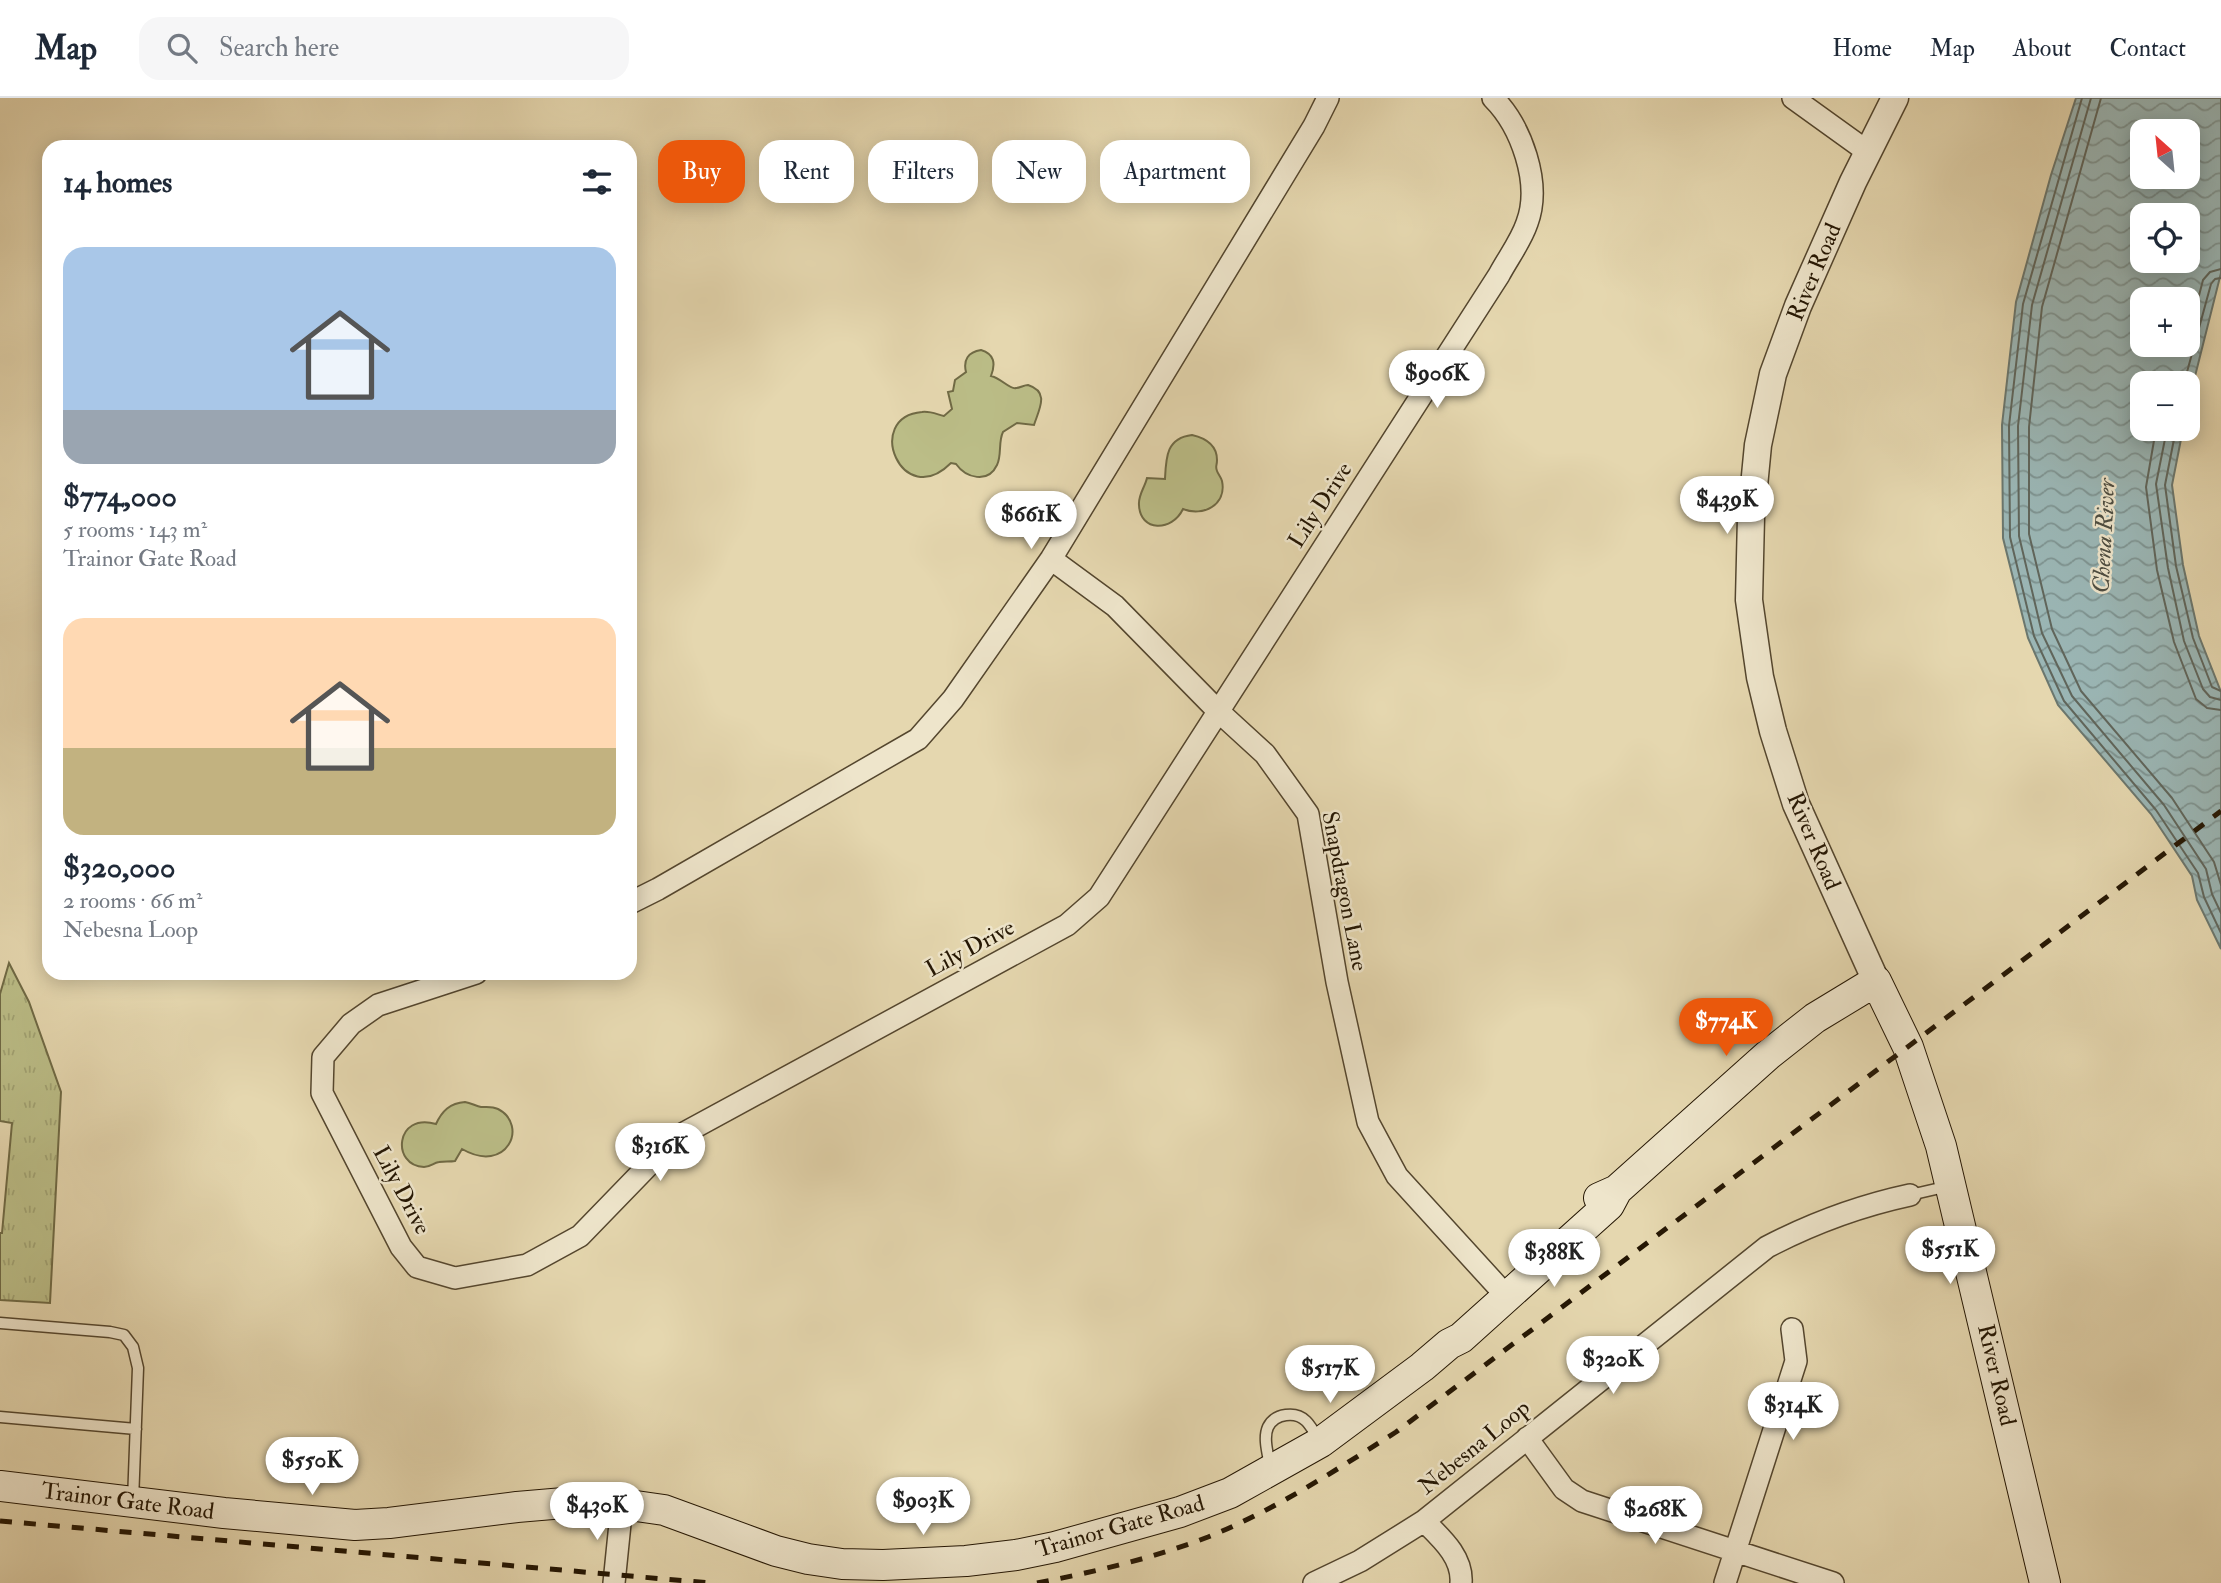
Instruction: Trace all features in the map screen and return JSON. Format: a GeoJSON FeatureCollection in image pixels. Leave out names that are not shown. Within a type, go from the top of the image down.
{"type":"FeatureCollection","features":[{"type":"Feature","properties":{"kind":"main road","name":"River Road"},"geometry":{"type":"LineString","coordinates":[[1876,981],[1908,1047],[1930,1108],[1951,1185],[2045,1583]]}},
{"type":"Feature","properties":{"kind":"main road","name":"Trainor Gate Road"},"geometry":{"type":"LineString","coordinates":[[1449,1343],[1455,1329],[1601,1197],[1617,1190],[1768,1055],[1815,1018],[1876,981]]}},
{"type":"Feature","properties":{"kind":"main road","name":"Trainor Gate Road"},"geometry":{"type":"LineString","coordinates":[[0,1486],[224,1513],[355,1524],[389,1523],[564,1503],[622,1504],[664,1510],[776,1551],[842,1564],[925,1563],[1016,1555],[1119,1530],[1230,1493],[1321,1442],[1422,1367],[1449,1343],[1461,1338],[1581,1232],[1609,1205],[1617,1190]]}},
{"type":"Feature","properties":{"kind":"street"},"geometry":{"type":"LineString","coordinates":[[637,899],[918,738],[953,699],[1051,559],[1307,138],[1328,98]]}},
{"type":"Feature","properties":{"kind":"street","name":"Lily Drive"},"geometry":{"type":"LineString","coordinates":[[454,980],[378,1005],[351,1024],[323,1056],[322,1093],[401,1247],[416,1267],[456,1278],[527,1265],[580,1236],[675,1138],[1067,925],[1099,897],[1499,275],[1528,221],[1532,187],[1525,148],[1504,109],[1493,98]]}},
{"type":"Feature","properties":{"kind":"street","name":"River Road"},"geometry":{"type":"LineString","coordinates":[[1876,981],[1796,804],[1760,677],[1749,600],[1751,517],[1758,445],[1773,374],[1798,306],[1895,98]]}},
{"type":"Feature","properties":{"kind":"street"},"geometry":{"type":"LineString","coordinates":[[1800,100],[1868,152]]}},
{"type":"Feature","properties":{"kind":"street","name":"Snapdragon Lane"},"geometry":{"type":"LineString","coordinates":[[1051,559],[1115,606],[1218,711],[1265,754],[1308,814],[1336,982],[1368,1122],[1398,1176],[1500,1289]]}},
{"type":"Feature","properties":{"kind":"street","name":"Nebesna Loop"},"geometry":{"type":"LineString","coordinates":[[1314,1583],[1360,1561],[1424,1521],[1767,1247],[1810,1225],[1847,1211],[1910,1195]]}},
{"type":"Feature","properties":{"kind":"street"},"geometry":{"type":"LineString","coordinates":[[1725,1583],[1796,1361],[1792,1329]]}},
{"type":"Feature","properties":{"kind":"street"},"geometry":{"type":"LineString","coordinates":[[1527,1438],[1564,1489],[1582,1501],[1833,1583]]}},
{"type":"Feature","properties":{"kind":"street"},"geometry":{"type":"LineString","coordinates":[[614,1583],[622,1504]]}},
{"type":"Feature","properties":{"kind":"street"},"geometry":{"type":"LineString","coordinates":[[1424,1521],[1453,1554],[1460,1567],[1461,1583]]}},
{"type":"Feature","properties":{"kind":"lane"},"geometry":{"type":"LineString","coordinates":[[1910,1195],[1951,1185]]}},
{"type":"Feature","properties":{"kind":"lane"},"geometry":{"type":"LineString","coordinates":[[0,1323],[124,1335],[133,1347],[138,1368],[133,1501]]}},
{"type":"Feature","properties":{"kind":"lane"},"geometry":{"type":"LineString","coordinates":[[1271,1472],[1266,1438],[1268,1426],[1278,1417],[1293,1414],[1306,1420],[1321,1442]]}},
{"type":"Feature","properties":{"kind":"lane"},"geometry":{"type":"LineString","coordinates":[[0,1417],[136,1429]]}},
{"type":"Feature","properties":{"kind":"green space"},"geometry":{"type":"Polygon","coordinates":[[[981,350],[993,360],[991,376],[1014,388],[1028,385],[1039,392],[1041,402],[1034,425],[1017,423],[1003,432],[997,465],[983,477],[965,473],[951,463],[933,475],[918,476],[905,470],[896,458],[892,443],[895,429],[904,418],[922,412],[944,416],[952,409],[948,392],[953,391],[955,380],[966,372],[968,357],[981,350]]]}},
{"type":"Feature","properties":{"kind":"green space"},"geometry":{"type":"Polygon","coordinates":[[[1192,435],[1206,440],[1215,450],[1216,469],[1222,481],[1221,497],[1217,503],[1205,510],[1183,509],[1172,522],[1157,526],[1150,524],[1141,514],[1139,505],[1147,478],[1165,479],[1167,457],[1172,445],[1183,437],[1192,435]]]}},
{"type":"Feature","properties":{"kind":"green space"},"geometry":{"type":"Polygon","coordinates":[[[9,963],[29,1002],[61,1092],[50,1303],[0,1300],[0,1233],[12,1123],[0,1121],[0,994],[9,963]]]}},
{"type":"Feature","properties":{"kind":"green space"},"geometry":{"type":"Polygon","coordinates":[[[465,1102],[496,1108],[507,1116],[512,1126],[512,1136],[501,1152],[491,1156],[478,1155],[462,1149],[455,1161],[424,1167],[413,1164],[406,1158],[402,1150],[405,1132],[422,1122],[436,1124],[447,1108],[465,1102]]]}},
{"type":"Feature","properties":{"kind":"water","name":"Chena River"},"geometry":{"type":"Polygon","coordinates":[[[2076,98],[2221,98],[2221,273],[2200,356],[2200,287],[2130,287],[2130,357],[2200,357],[2196,371],[2130,371],[2130,441],[2181,441],[2172,485],[2183,565],[2199,636],[2221,692],[2221,949],[2197,900],[2192,876],[2151,814],[2058,705],[2028,638],[2003,538],[2002,425],[2016,302],[2051,175],[2076,98]]]}},
{"type":"Feature","properties":{"kind":"railway"},"geometry":{"type":"LineString","coordinates":[[1037,1583],[1124,1564],[1208,1537],[1281,1502],[1396,1432],[2221,811]]}},
{"type":"Feature","properties":{"kind":"railway"},"geometry":{"type":"LineString","coordinates":[[0,1521],[710,1583]]}}]}
